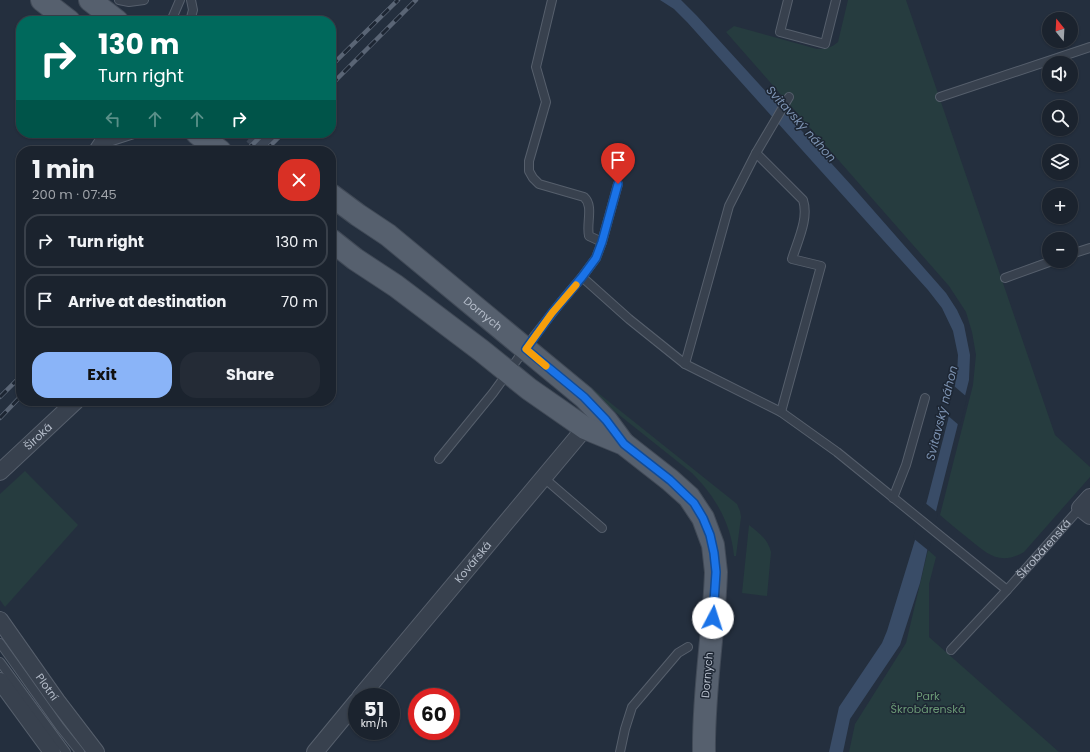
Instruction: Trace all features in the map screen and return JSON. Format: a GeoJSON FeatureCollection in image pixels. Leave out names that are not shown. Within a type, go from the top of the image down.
{"type":"FeatureCollection","features":[{"type":"Feature","properties":{"kind":"main road"},"geometry":{"type":"LineString","coordinates":[[42,0],[63,16]]}},
{"type":"Feature","properties":{"kind":"main road"},"geometry":{"type":"LineString","coordinates":[[90,0],[111,16]]}},
{"type":"Feature","properties":{"kind":"main road"},"geometry":{"type":"LineString","coordinates":[[203,138],[214,146]]}},
{"type":"Feature","properties":{"kind":"main road","name":"Dornych"},"geometry":{"type":"LineString","coordinates":[[336,199],[388,235],[584,397],[606,420],[624,444],[689,497],[703,518],[713,545],[716,565],[716,580],[706,688],[704,752]]}},
{"type":"Feature","properties":{"kind":"main road","name":"Dornych"},"geometry":{"type":"LineString","coordinates":[[336,244],[396,286],[529,389],[585,428],[624,444]]}},
{"type":"Feature","properties":{"kind":"street","name":"Široká"},"geometry":{"type":"LineString","coordinates":[[0,472],[71,406]]}},
{"type":"Feature","properties":{"kind":"street","name":"Kovářská"},"geometry":{"type":"LineString","coordinates":[[368,688],[585,428]]}},
{"type":"Feature","properties":{"kind":"street","name":"Plotní"},"geometry":{"type":"LineString","coordinates":[[0,620],[57,701],[96,752]]}},
{"type":"Feature","properties":{"kind":"street"},"geometry":{"type":"LineString","coordinates":[[0,681],[52,752]]}},
{"type":"Feature","properties":{"kind":"street"},"geometry":{"type":"LineString","coordinates":[[315,752],[348,712]]}},
{"type":"Feature","properties":{"kind":"lane"},"geometry":{"type":"LineString","coordinates":[[119,0],[129,2],[144,0]]}},
{"type":"Feature","properties":{"kind":"lane"},"geometry":{"type":"LineString","coordinates":[[173,16],[180,0]]}},
{"type":"Feature","properties":{"kind":"lane"},"geometry":{"type":"LineString","coordinates":[[191,0],[193,10],[191,16]]}},
{"type":"Feature","properties":{"kind":"lane"},"geometry":{"type":"LineString","coordinates":[[552,0],[536,67],[546,102],[528,161],[529,171],[539,184],[584,197],[588,200],[587,229],[589,236],[602,242]]}},
{"type":"Feature","properties":{"kind":"lane"},"geometry":{"type":"LineString","coordinates":[[788,0],[780,32],[825,44],[836,0]]}},
{"type":"Feature","properties":{"kind":"lane"},"geometry":{"type":"LineString","coordinates":[[940,97],[1090,47]]}},
{"type":"Feature","properties":{"kind":"lane"},"geometry":{"type":"LineString","coordinates":[[684,364],[729,206],[756,153],[789,97]]}},
{"type":"Feature","properties":{"kind":"lane"},"geometry":{"type":"LineString","coordinates":[[102,140],[112,138]]}},
{"type":"Feature","properties":{"kind":"lane"},"geometry":{"type":"LineString","coordinates":[[756,153],[803,200],[805,217],[792,259],[821,266],[781,412]]}},
{"type":"Feature","properties":{"kind":"lane"},"geometry":{"type":"LineString","coordinates":[[438,460],[493,393],[552,313],[596,258],[618,184]]}},
{"type":"Feature","properties":{"kind":"lane"},"geometry":{"type":"LineString","coordinates":[[1078,252],[1090,248]]}},
{"type":"Feature","properties":{"kind":"lane"},"geometry":{"type":"LineString","coordinates":[[1005,278],[1042,265]]}},
{"type":"Feature","properties":{"kind":"lane"},"geometry":{"type":"LineString","coordinates":[[582,277],[629,319],[684,364],[781,412],[837,452],[1007,590]]}},
{"type":"Feature","properties":{"kind":"lane"},"geometry":{"type":"LineString","coordinates":[[893,498],[906,464],[925,398]]}},
{"type":"Feature","properties":{"kind":"lane"},"geometry":{"type":"LineString","coordinates":[[544,478],[602,528]]}},
{"type":"Feature","properties":{"kind":"lane","name":"Škrobárenská"},"geometry":{"type":"LineString","coordinates":[[951,650],[1087,507]]}},
{"type":"Feature","properties":{"kind":"lane"},"geometry":{"type":"LineString","coordinates":[[0,643],[60,727],[80,752]]}},
{"type":"Feature","properties":{"kind":"lane"},"geometry":{"type":"LineString","coordinates":[[620,752],[625,729],[632,708],[678,653],[688,647]]}},
{"type":"Feature","properties":{"kind":"lane"},"geometry":{"type":"LineString","coordinates":[[0,662],[66,752]]}},
{"type":"Feature","properties":{"kind":"green space"},"geometry":{"type":"Polygon","coordinates":[[[848,0],[906,0],[1055,435],[1090,467],[1090,477],[1024,552],[1015,556],[1001,558],[988,553],[940,515],[973,385],[976,355],[972,332],[966,312],[949,286],[726,32],[734,26],[817,49],[828,48],[838,42],[848,0]]]}},
{"type":"Feature","properties":{"kind":"green space"},"geometry":{"type":"Polygon","coordinates":[[[568,369],[737,504],[741,517],[736,556],[734,556],[725,521],[715,501],[692,473],[564,371],[568,369]]]}},
{"type":"Feature","properties":{"kind":"green space"},"geometry":{"type":"Polygon","coordinates":[[[25,471],[78,525],[5,607],[0,600],[0,494],[25,471]]]}},
{"type":"Feature","properties":{"kind":"green space"},"geometry":{"type":"Polygon","coordinates":[[[749,525],[760,534],[770,547],[771,552],[767,596],[742,593],[749,525]]]}},
{"type":"Feature","properties":{"kind":"green space","name":"Park Škrobárenská"},"geometry":{"type":"Polygon","coordinates":[[[928,550],[936,557],[929,584],[929,637],[1059,752],[849,752],[855,724],[906,643],[928,550]]]}},
{"type":"Feature","properties":{"kind":"water"},"geometry":{"type":"Polygon","coordinates":[[[660,0],[681,0],[697,16],[852,186],[946,293],[957,310],[964,325],[970,355],[969,380],[937,507],[920,583],[900,645],[850,719],[843,752],[829,752],[839,707],[882,643],[927,501],[948,420],[957,375],[958,355],[953,331],[942,308],[928,290],[687,22],[674,9],[660,0]]]}},
{"type":"Feature","properties":{"kind":"pier"},"geometry":{"type":"Polygon","coordinates":[[[954,386],[967,397],[960,426],[947,415],[954,386]]]}},
{"type":"Feature","properties":{"kind":"pier"},"geometry":{"type":"Polygon","coordinates":[[[924,502],[938,513],[929,551],[913,538],[924,502]]]}},
{"type":"Feature","properties":{"kind":"tunnel"},"geometry":{"type":"LineString","coordinates":[[260,138],[270,146]]}},
{"type":"Feature","properties":{"kind":"railway"},"geometry":{"type":"LineString","coordinates":[[336,61],[398,0]]}},
{"type":"Feature","properties":{"kind":"railway"},"geometry":{"type":"LineString","coordinates":[[336,80],[416,0]]}},
{"type":"Feature","properties":{"kind":"railway"},"geometry":{"type":"LineString","coordinates":[[251,146],[259,138]]}},
{"type":"Feature","properties":{"kind":"railway"},"geometry":{"type":"LineString","coordinates":[[270,146],[278,138]]}},
{"type":"Feature","properties":{"kind":"railway"},"geometry":{"type":"LineString","coordinates":[[0,397],[16,381]]}},
{"type":"Feature","properties":{"kind":"railway"},"geometry":{"type":"LineString","coordinates":[[0,418],[16,401]]}},
{"type":"Feature","properties":{"kind":"slow traffic"},"geometry":{"type":"LineString","coordinates":[[546,366],[526,349],[552,313],[576,285]]}},
{"type":"Feature","properties":{"kind":"route"},"geometry":{"type":"LineString","coordinates":[[618,184],[596,258],[535,335],[526,349],[584,397],[606,420],[624,444],[680,488],[694,503],[703,518],[713,545],[716,565],[716,580],[713,618]]}},
{"type":"Feature","properties":{"kind":"water label","name":"Svitavský náhon"},"geometry":{"type":"Point","coordinates":[801,124]}},
{"type":"Feature","properties":{"kind":"water label","name":"Svitavský náhon"},"geometry":{"type":"Point","coordinates":[942,413]}}]}
